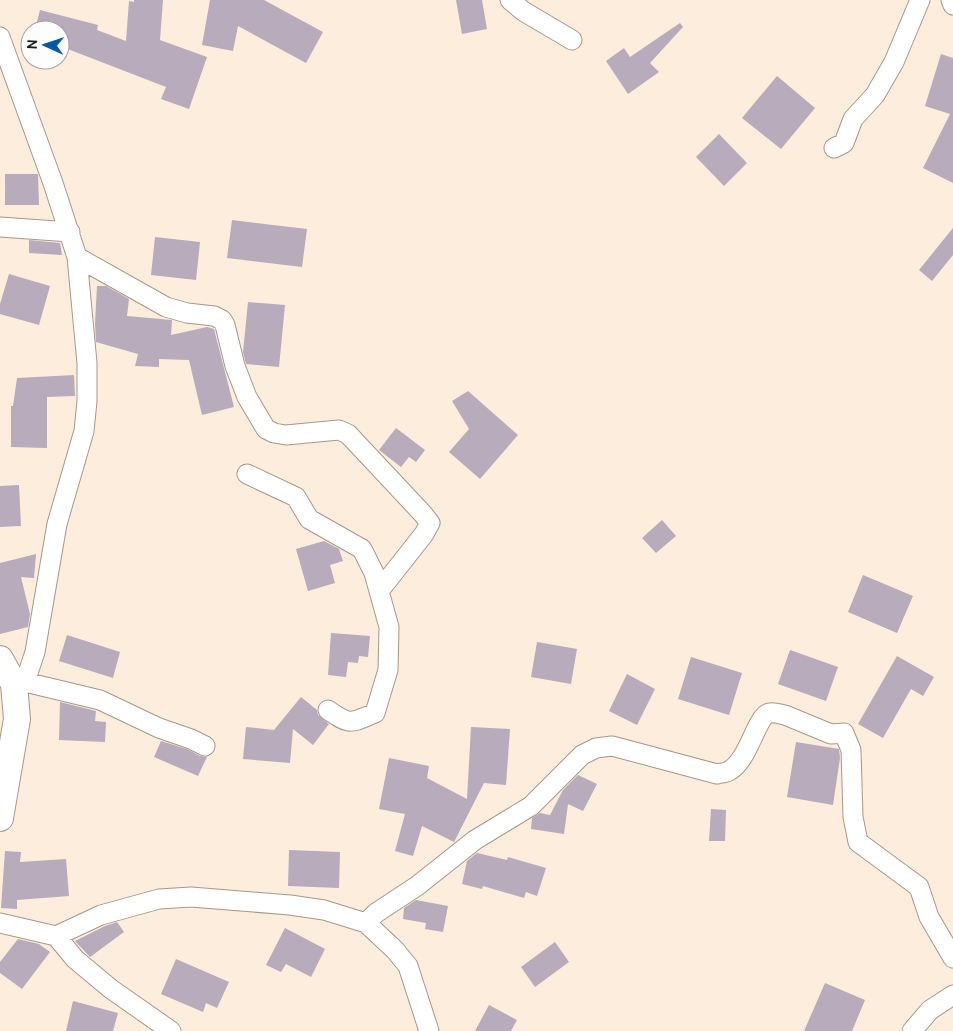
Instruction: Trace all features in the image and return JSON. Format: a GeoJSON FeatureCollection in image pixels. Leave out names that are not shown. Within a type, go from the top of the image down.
{"type":"FeatureCollection","features":[{"type":"Feature","properties":{"kind":"street"},"geometry":{"type":"LineString","coordinates":[[510,0],[523,11],[572,40]]}},
{"type":"Feature","properties":{"kind":"street"},"geometry":{"type":"LineString","coordinates":[[834,148],[844,143],[853,119],[875,95],[894,62],[920,0]]}},
{"type":"Feature","properties":{"kind":"street"},"geometry":{"type":"LineString","coordinates":[[951,0],[953,5]]}},
{"type":"Feature","properties":{"kind":"street"},"geometry":{"type":"LineString","coordinates":[[0,37],[70,232],[77,257],[87,363],[87,400],[84,431],[57,524],[35,652],[20,683],[17,719],[0,818]]}},
{"type":"Feature","properties":{"kind":"street"},"geometry":{"type":"LineString","coordinates":[[0,227],[70,232]]}},
{"type":"Feature","properties":{"kind":"street"},"geometry":{"type":"LineString","coordinates":[[77,257],[166,307],[187,313],[214,316],[222,320],[247,397],[266,429],[274,433],[286,435],[339,430],[348,434],[423,514],[430,523],[424,534],[379,591]]}},
{"type":"Feature","properties":{"kind":"street"},"geometry":{"type":"LineString","coordinates":[[247,474],[296,498],[309,519],[362,549],[374,573],[389,627],[388,670],[375,713],[353,722],[345,721],[328,710]]}},
{"type":"Feature","properties":{"kind":"street"},"geometry":{"type":"LineString","coordinates":[[0,659],[20,683],[100,700],[159,728],[205,746]]}},
{"type":"Feature","properties":{"kind":"street"},"geometry":{"type":"LineString","coordinates":[[366,923],[376,913],[416,886],[475,840],[531,806],[582,755],[596,748],[612,746],[717,774],[728,772],[737,764],[747,750],[763,718],[768,713],[777,713],[785,714],[831,734],[844,733],[851,750],[853,817],[858,842],[919,887],[929,917],[953,958]]}},
{"type":"Feature","properties":{"kind":"street"},"geometry":{"type":"LineString","coordinates":[[56,936],[102,915],[159,898],[182,897],[290,905],[324,910],[366,923],[395,950],[408,966],[429,1031]]}},
{"type":"Feature","properties":{"kind":"street"},"geometry":{"type":"LineString","coordinates":[[0,923],[56,936],[75,959],[111,989],[171,1031]]}},
{"type":"Feature","properties":{"kind":"street"},"geometry":{"type":"LineString","coordinates":[[912,1031],[930,1010],[953,995]]}},
{"type":"Feature","properties":{"kind":"building"},"geometry":{"type":"Polygon","coordinates":[[[134,0],[163,0],[160,40],[207,57],[189,109],[161,99],[166,87],[70,50],[70,20],[38,20],[40,10],[98,25],[97,30],[126,41],[129,1],[134,2],[134,0]]]}},
{"type":"Feature","properties":{"kind":"building"},"geometry":{"type":"Polygon","coordinates":[[[210,0],[264,0],[323,32],[306,63],[238,26],[233,51],[202,45],[210,0]]]}},
{"type":"Feature","properties":{"kind":"building"},"geometry":{"type":"Polygon","coordinates":[[[456,0],[482,0],[487,29],[462,34],[456,0]]]}},
{"type":"Feature","properties":{"kind":"building"},"geometry":{"type":"Polygon","coordinates":[[[680,23],[683,27],[650,63],[659,72],[628,94],[606,61],[624,48],[630,57],[680,23]]]}},
{"type":"Feature","properties":{"kind":"building"},"geometry":{"type":"Polygon","coordinates":[[[941,54],[953,58],[953,183],[923,168],[950,114],[925,106],[941,54]]]}},
{"type":"Feature","properties":{"kind":"building"},"geometry":{"type":"Polygon","coordinates":[[[777,76],[815,108],[781,149],[742,118],[777,76]]]}},
{"type":"Feature","properties":{"kind":"building"},"geometry":{"type":"Polygon","coordinates":[[[719,134],[747,163],[724,186],[696,157],[719,134]]]}},
{"type":"Feature","properties":{"kind":"building"},"geometry":{"type":"Polygon","coordinates":[[[5,174],[38,174],[39,205],[5,205],[5,174]]]}},
{"type":"Feature","properties":{"kind":"building"},"geometry":{"type":"Polygon","coordinates":[[[232,220],[307,229],[302,267],[227,258],[232,220]]]}},
{"type":"Feature","properties":{"kind":"building"},"geometry":{"type":"Polygon","coordinates":[[[953,228],[953,255],[932,281],[919,270],[953,228]]]}},
{"type":"Feature","properties":{"kind":"building"},"geometry":{"type":"Polygon","coordinates":[[[155,237],[200,242],[196,280],[151,275],[155,237]]]}},
{"type":"Feature","properties":{"kind":"building"},"geometry":{"type":"Polygon","coordinates":[[[29,240],[60,243],[62,255],[29,253],[29,240]]]}},
{"type":"Feature","properties":{"kind":"building"},"geometry":{"type":"Polygon","coordinates":[[[9,274],[50,286],[39,325],[0,314],[0,304],[9,274]]]}},
{"type":"Feature","properties":{"kind":"building"},"geometry":{"type":"Polygon","coordinates":[[[97,286],[106,286],[129,299],[127,316],[172,320],[171,335],[207,327],[214,329],[234,407],[202,415],[189,360],[159,359],[159,367],[135,366],[138,354],[96,342],[97,286]]]}},
{"type":"Feature","properties":{"kind":"building"},"geometry":{"type":"Polygon","coordinates":[[[248,302],[285,305],[279,367],[246,364],[243,352],[248,302]]]}},
{"type":"Feature","properties":{"kind":"building"},"geometry":{"type":"Polygon","coordinates":[[[74,375],[75,396],[47,397],[47,448],[11,447],[11,406],[13,406],[17,378],[74,375]]]}},
{"type":"Feature","properties":{"kind":"building"},"geometry":{"type":"Polygon","coordinates":[[[468,391],[518,435],[480,479],[449,452],[469,429],[452,401],[468,391]]]}},
{"type":"Feature","properties":{"kind":"building"},"geometry":{"type":"Polygon","coordinates":[[[396,428],[425,450],[416,462],[409,457],[401,467],[379,450],[396,428]]]}},
{"type":"Feature","properties":{"kind":"building"},"geometry":{"type":"Polygon","coordinates":[[[19,485],[21,526],[0,527],[0,486],[19,485]]]}},
{"type":"Feature","properties":{"kind":"building"},"geometry":{"type":"Polygon","coordinates":[[[662,520],[676,536],[656,553],[642,538],[662,520]]]}},
{"type":"Feature","properties":{"kind":"building"},"geometry":{"type":"Polygon","coordinates":[[[324,541],[339,549],[343,561],[330,565],[335,583],[308,591],[296,549],[324,541]]]}},
{"type":"Feature","properties":{"kind":"building"},"geometry":{"type":"Polygon","coordinates":[[[36,554],[34,578],[21,577],[30,614],[28,627],[0,634],[0,563],[36,554]]]}},
{"type":"Feature","properties":{"kind":"building"},"geometry":{"type":"Polygon","coordinates":[[[863,575],[913,596],[897,633],[848,612],[863,575]]]}},
{"type":"Feature","properties":{"kind":"building"},"geometry":{"type":"Polygon","coordinates":[[[331,633],[370,636],[368,657],[359,656],[358,663],[348,662],[346,677],[328,675],[331,633]]]}},
{"type":"Feature","properties":{"kind":"building"},"geometry":{"type":"Polygon","coordinates":[[[67,635],[120,652],[113,678],[59,661],[67,635]]]}},
{"type":"Feature","properties":{"kind":"building"},"geometry":{"type":"Polygon","coordinates":[[[537,642],[577,649],[571,684],[531,677],[537,642]]]}},
{"type":"Feature","properties":{"kind":"building"},"geometry":{"type":"Polygon","coordinates":[[[790,650],[838,667],[826,701],[778,684],[790,650]]]}},
{"type":"Feature","properties":{"kind":"building"},"geometry":{"type":"Polygon","coordinates":[[[897,656],[934,677],[923,696],[911,689],[883,738],[858,724],[897,656]]]}},
{"type":"Feature","properties":{"kind":"building"},"geometry":{"type":"Polygon","coordinates":[[[691,657],[742,673],[729,715],[678,699],[691,657]]]}},
{"type":"Feature","properties":{"kind":"building"},"geometry":{"type":"Polygon","coordinates":[[[627,674],[655,689],[637,725],[609,711],[627,674]]]}},
{"type":"Feature","properties":{"kind":"building"},"geometry":{"type":"Polygon","coordinates":[[[301,697],[317,710],[318,715],[329,724],[313,745],[293,729],[290,763],[243,759],[246,727],[274,730],[301,697]]]}},
{"type":"Feature","properties":{"kind":"building"},"geometry":{"type":"Polygon","coordinates":[[[60,702],[96,711],[95,721],[106,722],[105,742],[59,740],[60,702]]]}},
{"type":"Feature","properties":{"kind":"building"},"geometry":{"type":"Polygon","coordinates":[[[471,727],[510,729],[506,785],[484,783],[454,842],[422,826],[413,856],[395,851],[405,814],[379,809],[389,758],[429,766],[427,778],[467,799],[471,727]]]}},
{"type":"Feature","properties":{"kind":"building"},"geometry":{"type":"Polygon","coordinates":[[[161,741],[207,757],[198,776],[154,757],[161,741]]]}},
{"type":"Feature","properties":{"kind":"building"},"geometry":{"type":"Polygon","coordinates":[[[796,742],[839,749],[840,758],[833,805],[787,797],[796,742]]]}},
{"type":"Feature","properties":{"kind":"building"},"geometry":{"type":"Polygon","coordinates":[[[578,775],[597,784],[583,811],[568,804],[564,834],[531,829],[532,818],[540,813],[550,815],[563,790],[578,775]]]}},
{"type":"Feature","properties":{"kind":"building"},"geometry":{"type":"Polygon","coordinates":[[[711,809],[726,810],[725,841],[709,841],[711,809]]]}},
{"type":"Feature","properties":{"kind":"building"},"geometry":{"type":"Polygon","coordinates":[[[289,850],[340,852],[339,888],[288,886],[289,850]]]}},
{"type":"Feature","properties":{"kind":"building"},"geometry":{"type":"Polygon","coordinates":[[[5,851],[21,852],[20,862],[66,859],[69,896],[17,900],[17,909],[1,908],[5,851]]]}},
{"type":"Feature","properties":{"kind":"building"},"geometry":{"type":"Polygon","coordinates":[[[477,853],[507,860],[508,857],[546,868],[537,896],[526,892],[524,898],[483,886],[482,889],[462,884],[467,861],[477,853]]]}},
{"type":"Feature","properties":{"kind":"building"},"geometry":{"type":"Polygon","coordinates":[[[416,900],[448,906],[443,932],[425,929],[426,923],[403,919],[404,908],[416,900]]]}},
{"type":"Feature","properties":{"kind":"building"},"geometry":{"type":"Polygon","coordinates":[[[117,922],[124,932],[90,957],[75,941],[105,926],[117,922]]]}},
{"type":"Feature","properties":{"kind":"building"},"geometry":{"type":"Polygon","coordinates":[[[285,928],[325,949],[311,977],[286,964],[281,972],[266,965],[285,928]]]}},
{"type":"Feature","properties":{"kind":"building"},"geometry":{"type":"Polygon","coordinates":[[[18,939],[39,944],[50,952],[22,989],[0,973],[0,962],[18,939]]]}},
{"type":"Feature","properties":{"kind":"building"},"geometry":{"type":"Polygon","coordinates":[[[555,942],[569,962],[535,987],[521,967],[555,942]]]}},
{"type":"Feature","properties":{"kind":"building"},"geometry":{"type":"Polygon","coordinates":[[[176,959],[229,982],[217,1008],[206,1003],[203,1012],[161,994],[176,959]]]}},
{"type":"Feature","properties":{"kind":"building"},"geometry":{"type":"Polygon","coordinates":[[[825,983],[865,1000],[852,1031],[804,1031],[825,983]]]}},
{"type":"Feature","properties":{"kind":"building"},"geometry":{"type":"Polygon","coordinates":[[[73,1001],[118,1013],[113,1031],[66,1031],[73,1001]]]}},
{"type":"Feature","properties":{"kind":"building"},"geometry":{"type":"Polygon","coordinates":[[[489,1005],[517,1020],[511,1031],[475,1031],[489,1005]]]}}]}
